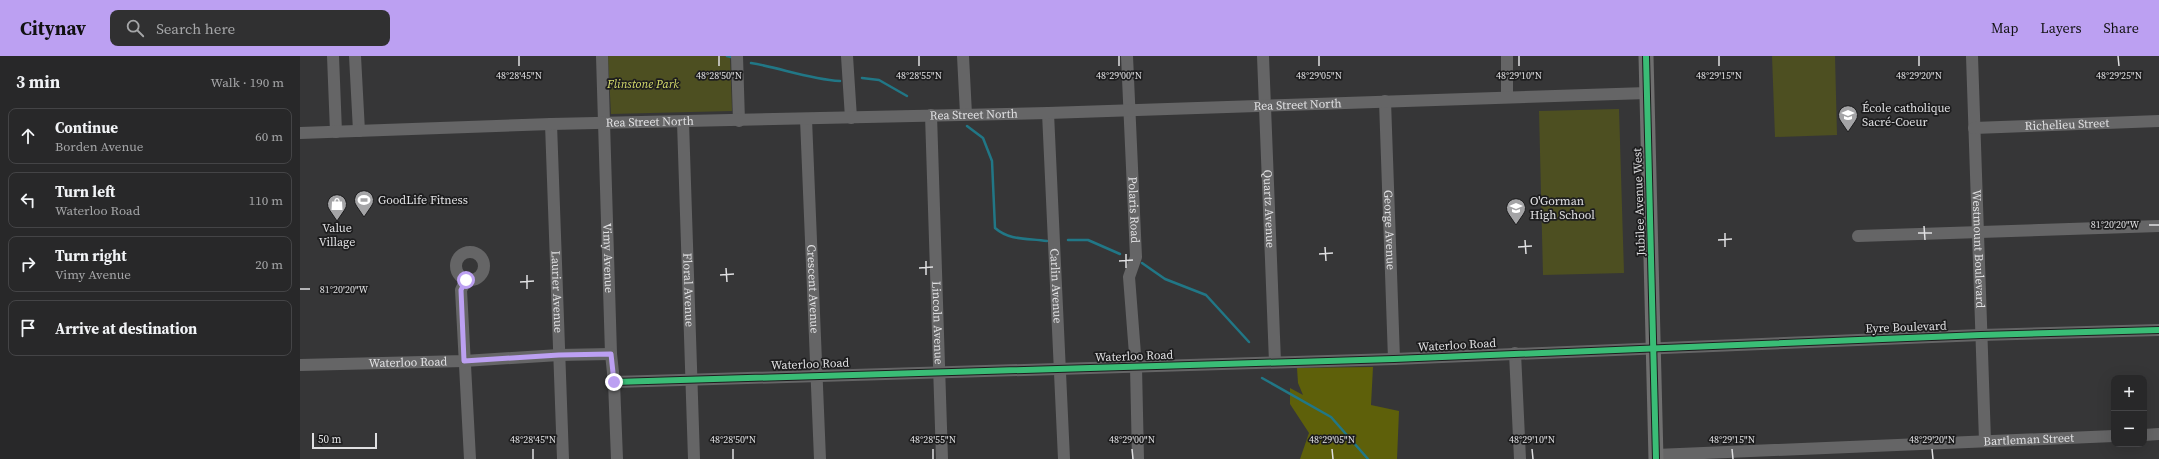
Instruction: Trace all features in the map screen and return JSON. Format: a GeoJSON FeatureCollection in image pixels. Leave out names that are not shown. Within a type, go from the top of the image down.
{"type":"FeatureCollection","features":[{"type":"Feature","properties":{"kind":"main road","name":"Jubilee Avenue West"},"geometry":{"type":"LineString","coordinates":[[1646,56],[1656,457]]}},
{"type":"Feature","properties":{"kind":"street"},"geometry":{"type":"LineString","coordinates":[[333,56],[336,132]]}},
{"type":"Feature","properties":{"kind":"street"},"geometry":{"type":"LineString","coordinates":[[355,56],[359,131]]}},
{"type":"Feature","properties":{"kind":"street","name":"Vimy Avenue"},"geometry":{"type":"LineString","coordinates":[[602,56],[611,354],[614,382],[617,459]]}},
{"type":"Feature","properties":{"kind":"street"},"geometry":{"type":"LineString","coordinates":[[847,56],[848,94],[851,118]]}},
{"type":"Feature","properties":{"kind":"street"},"geometry":{"type":"LineString","coordinates":[[963,56],[966,114]]}},
{"type":"Feature","properties":{"kind":"street","name":"Polaris Road"},"geometry":{"type":"LineString","coordinates":[[1127,56],[1136,257],[1129,277],[1136,367],[1138,459]]}},
{"type":"Feature","properties":{"kind":"street","name":"Quartz Avenue"},"geometry":{"type":"LineString","coordinates":[[1263,56],[1275,362]]}},
{"type":"Feature","properties":{"kind":"street"},"geometry":{"type":"LineString","coordinates":[[1507,56],[1507,98]]}},
{"type":"Feature","properties":{"kind":"street","name":"Westmount Boulevard"},"geometry":{"type":"LineString","coordinates":[[1972,56],[1985,441]]}},
{"type":"Feature","properties":{"kind":"street"},"geometry":{"type":"LineString","coordinates":[[737,61],[739,121]]}},
{"type":"Feature","properties":{"kind":"street","name":"Rea Street North"},"geometry":{"type":"LineString","coordinates":[[300,133],[551,124],[1048,113],[1647,93]]}},
{"type":"Feature","properties":{"kind":"street","name":"George Avenue"},"geometry":{"type":"LineString","coordinates":[[1385,101],[1394,359]]}},
{"type":"Feature","properties":{"kind":"street","name":"Carlin Avenue"},"geometry":{"type":"LineString","coordinates":[[1048,113],[1064,459]]}},
{"type":"Feature","properties":{"kind":"street","name":"Lincoln Avenue"},"geometry":{"type":"LineString","coordinates":[[931,115],[942,459]]}},
{"type":"Feature","properties":{"kind":"street","name":"Crescent Avenue"},"geometry":{"type":"LineString","coordinates":[[806,118],[820,459]]}},
{"type":"Feature","properties":{"kind":"street","name":"Richelieu Street"},"geometry":{"type":"LineString","coordinates":[[1974,128],[2159,121]]}},
{"type":"Feature","properties":{"kind":"street","name":"Floral Avenue"},"geometry":{"type":"LineString","coordinates":[[683,122],[694,459]]}},
{"type":"Feature","properties":{"kind":"street","name":"Laurier Avenue"},"geometry":{"type":"LineString","coordinates":[[551,124],[563,459]]}},
{"type":"Feature","properties":{"kind":"street"},"geometry":{"type":"LineString","coordinates":[[1858,236],[2159,226]]}},
{"type":"Feature","properties":{"kind":"street"},"geometry":{"type":"LineString","coordinates":[[466,280],[461,290],[470,459]]}},
{"type":"Feature","properties":{"kind":"street","name":"Eyre Boulevard"},"geometry":{"type":"LineString","coordinates":[[1654,348],[1981,335],[2159,330]]}},
{"type":"Feature","properties":{"kind":"street","name":"Waterloo Road"},"geometry":{"type":"LineString","coordinates":[[614,382],[817,375],[1059,370],[1394,359],[1654,348]]}},
{"type":"Feature","properties":{"kind":"street"},"geometry":{"type":"LineString","coordinates":[[1515,353],[1520,459]]}},
{"type":"Feature","properties":{"kind":"street","name":"Waterloo Road"},"geometry":{"type":"LineString","coordinates":[[300,365],[464,361],[559,355],[611,354]]}},
{"type":"Feature","properties":{"kind":"street"},"geometry":{"type":"LineString","coordinates":[[2147,435],[2159,434]]}},
{"type":"Feature","properties":{"kind":"street","name":"Bartleman Street"},"geometry":{"type":"LineString","coordinates":[[1656,457],[1820,454],[1985,441],[2111,436]]}},
{"type":"Feature","properties":{"kind":"green space","name":"Flinstone Park"},"geometry":{"type":"Polygon","coordinates":[[[608,56],[730,56],[732,111],[611,114],[608,56]]]}},
{"type":"Feature","properties":{"kind":"green space"},"geometry":{"type":"Polygon","coordinates":[[[1772,56],[1835,56],[1837,135],[1775,137],[1772,56]]]}},
{"type":"Feature","properties":{"kind":"green space"},"geometry":{"type":"Polygon","coordinates":[[[1619,109],[1624,273],[1543,275],[1539,111],[1619,109]]]}},
{"type":"Feature","properties":{"kind":"shaded area"},"geometry":{"type":"Polygon","coordinates":[[[1373,367],[1371,405],[1399,411],[1397,459],[1300,459],[1309,433],[1290,404],[1290,388],[1303,395],[1298,383],[1297,368],[1373,367]]]}},
{"type":"Feature","properties":{"kind":"waterway"},"geometry":{"type":"LineString","coordinates":[[727,56],[731,57]]}},
{"type":"Feature","properties":{"kind":"waterway"},"geometry":{"type":"LineString","coordinates":[[751,63],[817,78],[840,81]]}},
{"type":"Feature","properties":{"kind":"waterway"},"geometry":{"type":"LineString","coordinates":[[862,78],[879,80],[907,96]]}},
{"type":"Feature","properties":{"kind":"waterway"},"geometry":{"type":"LineString","coordinates":[[967,126],[983,138],[992,161],[995,228],[1013,237],[1047,241]]}},
{"type":"Feature","properties":{"kind":"waterway"},"geometry":{"type":"LineString","coordinates":[[1068,240],[1088,240],[1120,254]]}},
{"type":"Feature","properties":{"kind":"waterway"},"geometry":{"type":"LineString","coordinates":[[1142,263],[1165,279],[1206,295],[1249,342]]}},
{"type":"Feature","properties":{"kind":"waterway"},"geometry":{"type":"LineString","coordinates":[[1262,378],[1331,417],[1368,459]]}},
{"type":"Feature","properties":{"kind":"cycle path"},"geometry":{"type":"LineString","coordinates":[[1646,56],[1656,459]]}},
{"type":"Feature","properties":{"kind":"cycle path"},"geometry":{"type":"LineString","coordinates":[[614,382],[1394,359],[1981,335],[2159,330]]}},
{"type":"Feature","properties":{"kind":"place","name":"École catholique Sacré-Coeur"},"geometry":{"type":"Point","coordinates":[1848,132]}},
{"type":"Feature","properties":{"kind":"place","name":"GoodLife Fitness"},"geometry":{"type":"Point","coordinates":[364,217]}},
{"type":"Feature","properties":{"kind":"place","name":"Value Village"},"geometry":{"type":"Point","coordinates":[337,221]}},
{"type":"Feature","properties":{"kind":"place","name":"O'Gorman High School"},"geometry":{"type":"Point","coordinates":[1516,225]}},
{"type":"Feature","properties":{"kind":"route"},"geometry":{"type":"LineString","coordinates":[[466,280],[461,290],[464,361],[559,355],[611,354],[614,382]]}}]}
